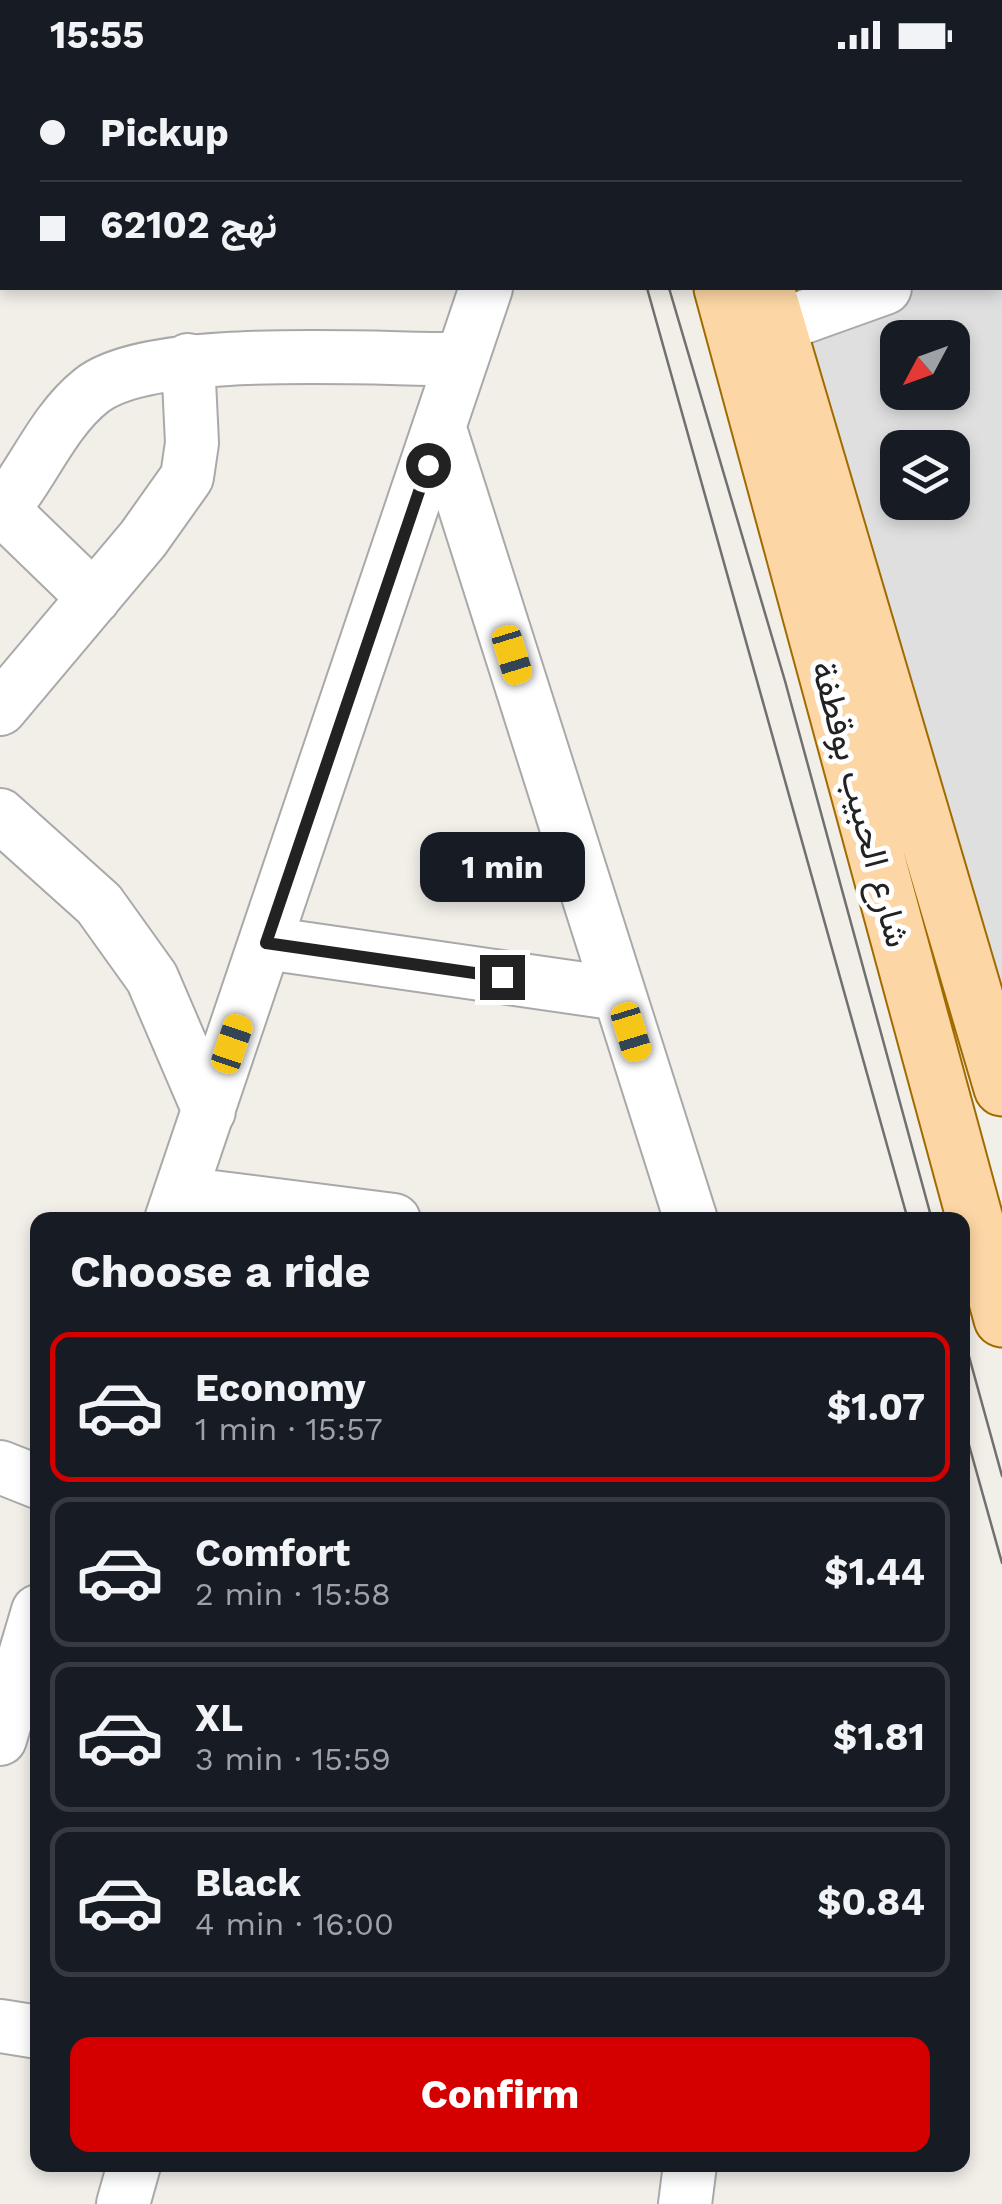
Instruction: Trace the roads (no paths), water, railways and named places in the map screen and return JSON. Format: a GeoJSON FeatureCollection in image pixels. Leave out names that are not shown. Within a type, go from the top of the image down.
{"type":"FeatureCollection","features":[{"type":"Feature","properties":{"kind":"main road","name":"شارع الحبيب بوقطفة"},"geometry":{"type":"LineString","coordinates":[[723,290],[1002,1319]]}},
{"type":"Feature","properties":{"kind":"main road","name":"شارع الحبيب بوقطفة"},"geometry":{"type":"LineString","coordinates":[[771,307],[1002,1088]]}},
{"type":"Feature","properties":{"kind":"street"},"geometry":{"type":"LineString","coordinates":[[260,1212],[176,1207],[485,290]]}},
{"type":"Feature","properties":{"kind":"street"},"geometry":{"type":"LineString","coordinates":[[771,307],[874,290]]}},
{"type":"Feature","properties":{"kind":"street"},"geometry":{"type":"LineString","coordinates":[[94,598],[2,512],[76,405],[93,389],[122,372],[188,360],[460,360]]}},
{"type":"Feature","properties":{"kind":"street"},"geometry":{"type":"LineString","coordinates":[[0,709],[174,500],[187,477],[192,443],[188,360]]}},
{"type":"Feature","properties":{"kind":"street"},"geometry":{"type":"LineString","coordinates":[[440,428],[687,1212]]}},
{"type":"Feature","properties":{"kind":"street"},"geometry":{"type":"LineString","coordinates":[[4,832],[99,904],[152,978],[209,1111]]}},
{"type":"Feature","properties":{"kind":"street"},"geometry":{"type":"LineString","coordinates":[[266,943],[619,994]]}},
{"type":"Feature","properties":{"kind":"street"},"geometry":{"type":"LineString","coordinates":[[0,1467],[30,1479]]}},
{"type":"Feature","properties":{"kind":"street"},"geometry":{"type":"LineString","coordinates":[[13,1736],[30,1651]]}},
{"type":"Feature","properties":{"kind":"street"},"geometry":{"type":"LineString","coordinates":[[0,2026],[30,2031]]}},
{"type":"Feature","properties":{"kind":"street"},"geometry":{"type":"LineString","coordinates":[[123,2204],[132,2172]]}},
{"type":"Feature","properties":{"kind":"street"},"geometry":{"type":"LineString","coordinates":[[686,2204],[689,2172]]}},
{"type":"Feature","properties":{"kind":"tram line"},"geometry":{"type":"LineString","coordinates":[[648,290],[906,1212]]}},
{"type":"Feature","properties":{"kind":"tram line"},"geometry":{"type":"LineString","coordinates":[[670,290],[785,681],[930,1212]]}},
{"type":"Feature","properties":{"kind":"tram line"},"geometry":{"type":"LineString","coordinates":[[970,1360],[1002,1476]]}},
{"type":"Feature","properties":{"kind":"tram line"},"geometry":{"type":"LineString","coordinates":[[970,1449],[1002,1563]]}}]}
